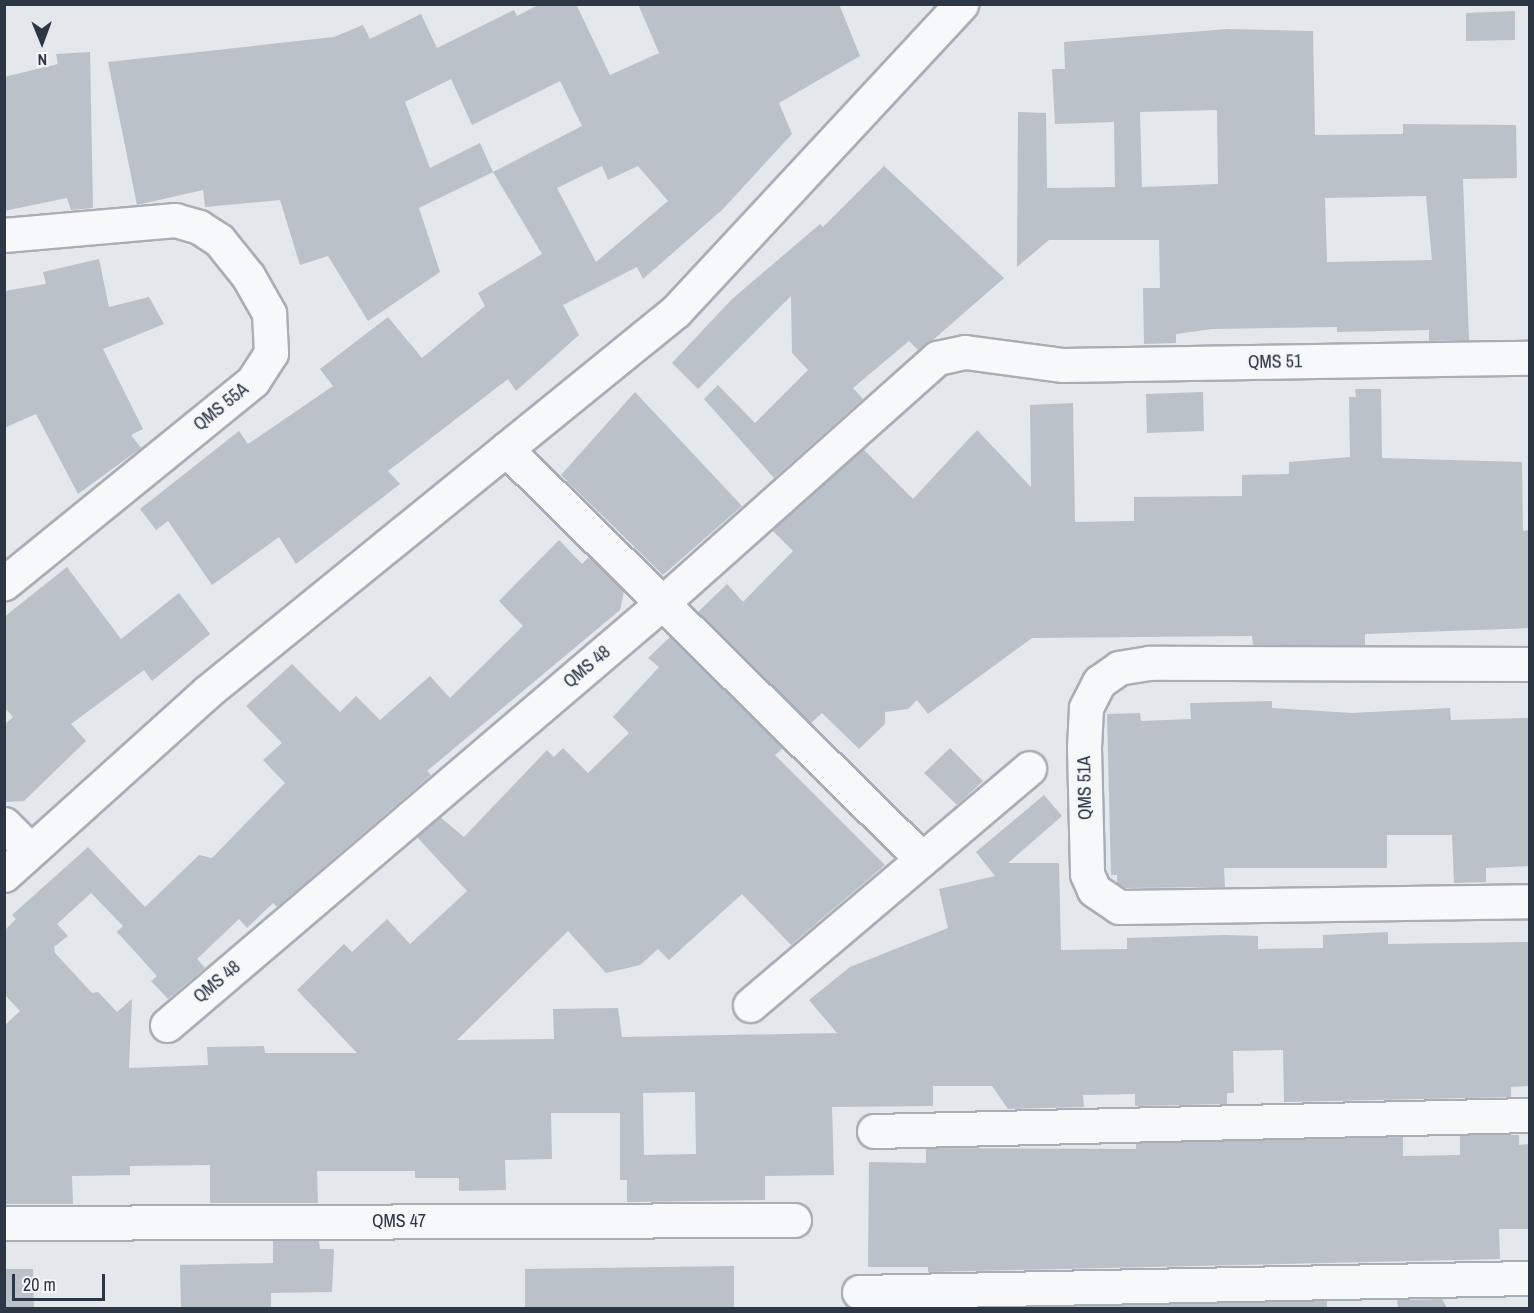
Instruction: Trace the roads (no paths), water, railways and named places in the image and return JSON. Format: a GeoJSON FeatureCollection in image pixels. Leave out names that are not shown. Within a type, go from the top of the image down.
{"type":"FeatureCollection","features":[{"type":"Feature","properties":{"kind":"street"},"geometry":{"type":"LineString","coordinates":[[4,875],[207,692],[676,311],[961,4]]}},
{"type":"Feature","properties":{"kind":"street","name":"QMS 55A"},"geometry":{"type":"LineString","coordinates":[[4,235],[175,220],[199,226],[219,240],[248,276],[269,313],[271,353],[253,381],[4,583]]}},
{"type":"Feature","properties":{"kind":"street","name":"QMS 48"},"geometry":{"type":"LineString","coordinates":[[167,1025],[662,604],[937,358],[965,352],[1020,361]]}},
{"type":"Feature","properties":{"kind":"street","name":"QMS 51"},"geometry":{"type":"LineString","coordinates":[[1020,361],[1530,358]]}},
{"type":"Feature","properties":{"kind":"street"},"geometry":{"type":"LineString","coordinates":[[506,449],[922,859]]}},
{"type":"Feature","properties":{"kind":"street","name":"QMS 51A"},"geometry":{"type":"LineString","coordinates":[[1530,664],[1149,663],[1119,668],[1099,682],[1086,708],[1084,748],[1087,874],[1094,890],[1119,907],[1530,901]]}},
{"type":"Feature","properties":{"kind":"street"},"geometry":{"type":"LineString","coordinates":[[750,1005],[1029,768]]}},
{"type":"Feature","properties":{"kind":"street"},"geometry":{"type":"LineString","coordinates":[[4,824],[30,850]]}},
{"type":"Feature","properties":{"kind":"street"},"geometry":{"type":"LineString","coordinates":[[874,1131],[1530,1115]]}},
{"type":"Feature","properties":{"kind":"street","name":"QMS 47"},"geometry":{"type":"LineString","coordinates":[[4,1223],[794,1220]]}},
{"type":"Feature","properties":{"kind":"street"},"geometry":{"type":"LineString","coordinates":[[859,1292],[1530,1278]]}}]}
